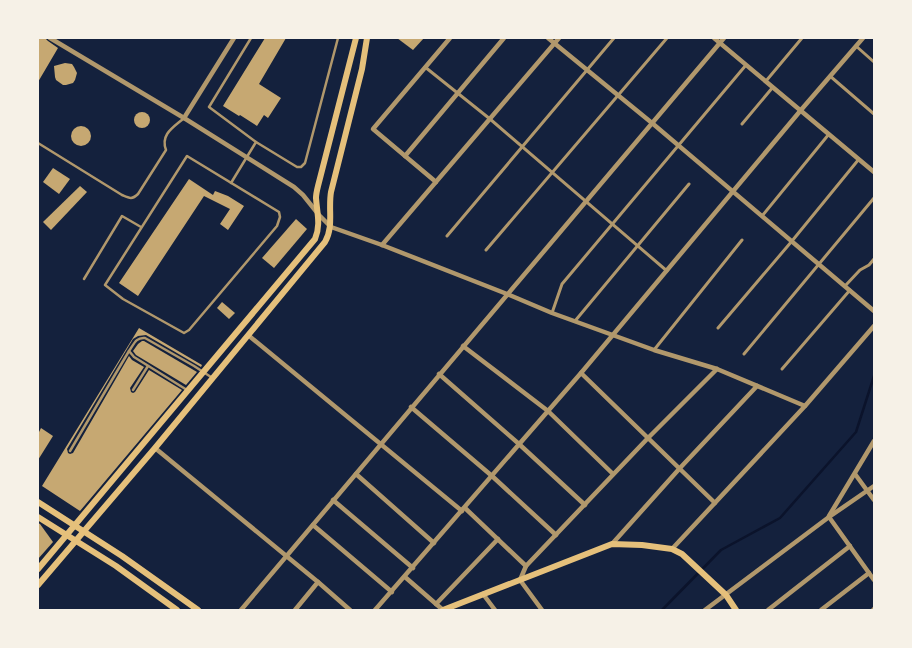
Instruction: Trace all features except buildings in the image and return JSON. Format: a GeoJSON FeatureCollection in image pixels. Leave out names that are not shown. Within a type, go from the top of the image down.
{"type":"FeatureCollection","features":[{"type":"Feature","properties":{"kind":"main road"},"geometry":{"type":"LineString","coordinates":[[38,569],[315,239],[319,215],[316,198],[318,186],[356,38]]}},
{"type":"Feature","properties":{"kind":"main road"},"geometry":{"type":"LineString","coordinates":[[38,585],[155,448],[325,242],[330,227],[329,202],[331,192],[362,69],[367,38]]}},
{"type":"Feature","properties":{"kind":"main road"},"geometry":{"type":"LineString","coordinates":[[38,502],[122,556],[198,610]]}},
{"type":"Feature","properties":{"kind":"main road"},"geometry":{"type":"LineString","coordinates":[[38,517],[116,566],[177,610]]}},
{"type":"Feature","properties":{"kind":"main road"},"geometry":{"type":"LineString","coordinates":[[443,610],[612,544],[672,549],[682,554],[726,595],[736,610]]}},
{"type":"Feature","properties":{"kind":"street"},"geometry":{"type":"LineString","coordinates":[[50,38],[184,118],[299,191],[330,227],[382,245],[552,313],[654,350],[717,369],[804,406]]}},
{"type":"Feature","properties":{"kind":"street"},"geometry":{"type":"LineString","coordinates":[[184,118],[234,38]]}},
{"type":"Feature","properties":{"kind":"street"},"geometry":{"type":"LineString","coordinates":[[436,182],[373,129],[450,38]]}},
{"type":"Feature","properties":{"kind":"street"},"geometry":{"type":"LineString","coordinates":[[405,156],[504,38]]}},
{"type":"Feature","properties":{"kind":"street"},"geometry":{"type":"LineString","coordinates":[[548,38],[652,123],[874,311]]}},
{"type":"Feature","properties":{"kind":"street"},"geometry":{"type":"LineString","coordinates":[[382,245],[558,38]]}},
{"type":"Feature","properties":{"kind":"street"},"geometry":{"type":"LineString","coordinates":[[447,236],[614,38]]}},
{"type":"Feature","properties":{"kind":"street"},"geometry":{"type":"LineString","coordinates":[[486,250],[668,38]]}},
{"type":"Feature","properties":{"kind":"street"},"geometry":{"type":"LineString","coordinates":[[714,38],[874,172]]}},
{"type":"Feature","properties":{"kind":"street"},"geometry":{"type":"LineString","coordinates":[[241,610],[724,38]]}},
{"type":"Feature","properties":{"kind":"street"},"geometry":{"type":"LineString","coordinates":[[766,81],[802,38]]}},
{"type":"Feature","properties":{"kind":"street"},"geometry":{"type":"LineString","coordinates":[[375,610],[548,411],[800,110],[863,38]]}},
{"type":"Feature","properties":{"kind":"street"},"geometry":{"type":"LineString","coordinates":[[856,46],[874,62]]}},
{"type":"Feature","properties":{"kind":"street"},"geometry":{"type":"LineString","coordinates":[[552,313],[562,284],[746,64]]}},
{"type":"Feature","properties":{"kind":"street"},"geometry":{"type":"LineString","coordinates":[[425,67],[490,119],[667,270]]}},
{"type":"Feature","properties":{"kind":"street"},"geometry":{"type":"LineString","coordinates":[[830,76],[874,114]]}},
{"type":"Feature","properties":{"kind":"street"},"geometry":{"type":"LineString","coordinates":[[742,124],[773,87]]}},
{"type":"Feature","properties":{"kind":"street"},"geometry":{"type":"LineString","coordinates":[[762,216],[829,134]]}},
{"type":"Feature","properties":{"kind":"street"},"geometry":{"type":"LineString","coordinates":[[718,328],[859,159]]}},
{"type":"Feature","properties":{"kind":"street"},"geometry":{"type":"LineString","coordinates":[[576,321],[689,184]]}},
{"type":"Feature","properties":{"kind":"street"},"geometry":{"type":"LineString","coordinates":[[744,354],[874,198]]}},
{"type":"Feature","properties":{"kind":"street"},"geometry":{"type":"LineString","coordinates":[[654,350],[742,240]]}},
{"type":"Feature","properties":{"kind":"street"},"geometry":{"type":"LineString","coordinates":[[845,286],[874,259]]}},
{"type":"Feature","properties":{"kind":"street"},"geometry":{"type":"LineString","coordinates":[[782,369],[850,290]]}},
{"type":"Feature","properties":{"kind":"street"},"geometry":{"type":"LineString","coordinates":[[672,549],[804,406],[874,326]]}},
{"type":"Feature","properties":{"kind":"street"},"geometry":{"type":"LineString","coordinates":[[248,335],[463,509],[526,566]]}},
{"type":"Feature","properties":{"kind":"street"},"geometry":{"type":"LineString","coordinates":[[463,346],[548,411],[613,474]]}},
{"type":"Feature","properties":{"kind":"street"},"geometry":{"type":"LineString","coordinates":[[542,610],[520,580],[526,566],[613,474],[717,369]]}},
{"type":"Feature","properties":{"kind":"street"},"geometry":{"type":"LineString","coordinates":[[580,373],[715,503]]}},
{"type":"Feature","properties":{"kind":"street"},"geometry":{"type":"LineString","coordinates":[[439,374],[585,504]]}},
{"type":"Feature","properties":{"kind":"street"},"geometry":{"type":"LineString","coordinates":[[612,544],[757,386]]}},
{"type":"Feature","properties":{"kind":"street"},"geometry":{"type":"LineString","coordinates":[[412,407],[492,476],[556,535]]}},
{"type":"Feature","properties":{"kind":"street"},"geometry":{"type":"LineString","coordinates":[[829,517],[874,441]]}},
{"type":"Feature","properties":{"kind":"street"},"geometry":{"type":"LineString","coordinates":[[155,448],[350,610]]}},
{"type":"Feature","properties":{"kind":"street"},"geometry":{"type":"LineString","coordinates":[[356,474],[434,543]]}},
{"type":"Feature","properties":{"kind":"street"},"geometry":{"type":"LineString","coordinates":[[855,474],[874,500]]}},
{"type":"Feature","properties":{"kind":"street"},"geometry":{"type":"LineString","coordinates":[[705,610],[829,517],[874,486]]}},
{"type":"Feature","properties":{"kind":"street"},"geometry":{"type":"LineString","coordinates":[[333,500],[413,568]]}},
{"type":"Feature","properties":{"kind":"street"},"geometry":{"type":"LineString","coordinates":[[829,517],[874,580]]}},
{"type":"Feature","properties":{"kind":"street"},"geometry":{"type":"LineString","coordinates":[[312,525],[392,592]]}},
{"type":"Feature","properties":{"kind":"street"},"geometry":{"type":"LineString","coordinates":[[436,604],[498,539]]}},
{"type":"Feature","properties":{"kind":"street"},"geometry":{"type":"LineString","coordinates":[[768,610],[850,546]]}},
{"type":"Feature","properties":{"kind":"street"},"geometry":{"type":"LineString","coordinates":[[821,610],[870,573]]}},
{"type":"Feature","properties":{"kind":"street"},"geometry":{"type":"LineString","coordinates":[[405,577],[443,610]]}},
{"type":"Feature","properties":{"kind":"street"},"geometry":{"type":"LineString","coordinates":[[295,610],[318,582]]}},
{"type":"Feature","properties":{"kind":"street"},"geometry":{"type":"LineString","coordinates":[[483,594],[495,610]]}},
{"type":"Feature","properties":{"kind":"lane"},"geometry":{"type":"LineString","coordinates":[[251,38],[208,107],[256,142],[296,167],[301,167],[305,164],[338,38]]}},
{"type":"Feature","properties":{"kind":"lane"},"geometry":{"type":"LineString","coordinates":[[38,143],[122,195],[134,198],[166,150],[164,140],[166,135],[184,118]]}},
{"type":"Feature","properties":{"kind":"lane"},"geometry":{"type":"LineString","coordinates":[[231,183],[256,142]]}},
{"type":"Feature","properties":{"kind":"lane"},"geometry":{"type":"LineString","coordinates":[[187,156],[231,183],[279,212],[280,217],[277,226],[189,330],[184,333],[123,299],[105,285],[187,156]]}},
{"type":"Feature","properties":{"kind":"lane"},"geometry":{"type":"LineString","coordinates":[[84,279],[122,216],[141,227]]}},
{"type":"Feature","properties":{"kind":"lane"},"geometry":{"type":"LineString","coordinates":[[70,451],[129,351],[140,338],[145,338],[212,378]]}},
{"type":"Feature","properties":{"kind":"lane"},"geometry":{"type":"LineString","coordinates":[[129,351],[134,357],[187,390]]}},
{"type":"Feature","properties":{"kind":"lane"},"geometry":{"type":"LineString","coordinates":[[133,390],[148,366]]}},
{"type":"Feature","properties":{"kind":"waterway"},"geometry":{"type":"LineString","coordinates":[[662,610],[721,550],[780,518],[856,432],[874,376]]}}]}
